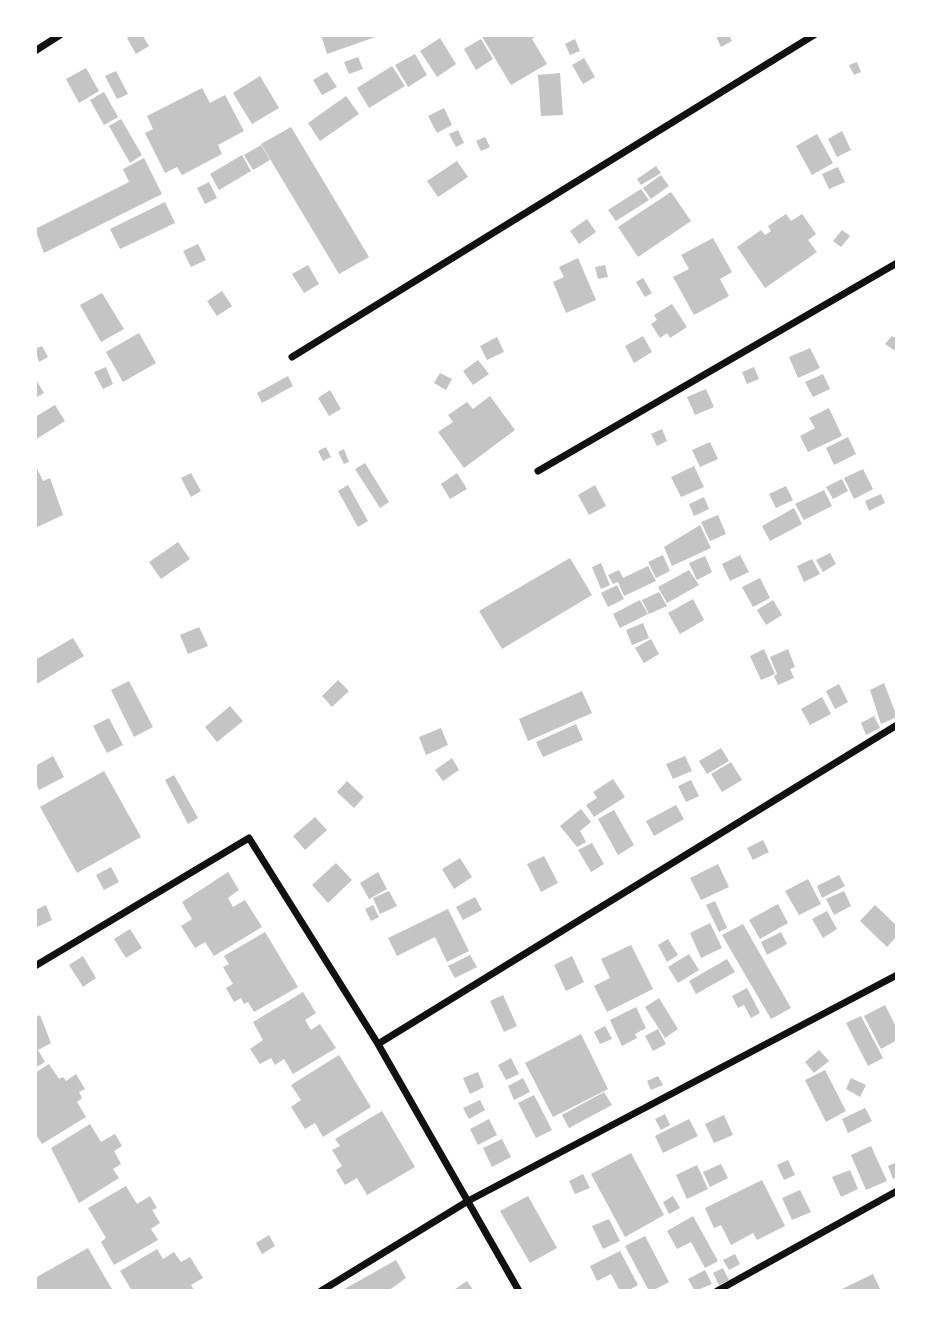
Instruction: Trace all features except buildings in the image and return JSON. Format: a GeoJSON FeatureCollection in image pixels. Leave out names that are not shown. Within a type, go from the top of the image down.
{"type":"FeatureCollection","features":[{"type":"Feature","properties":{"kind":"street"},"geometry":{"type":"LineString","coordinates":[[35,51],[60,35]]}},
{"type":"Feature","properties":{"kind":"street"},"geometry":{"type":"LineString","coordinates":[[292,357],[814,35]]}},
{"type":"Feature","properties":{"kind":"street"},"geometry":{"type":"LineString","coordinates":[[537,471],[897,263]]}},
{"type":"Feature","properties":{"kind":"street"},"geometry":{"type":"LineString","coordinates":[[378,1044],[897,725]]}},
{"type":"Feature","properties":{"kind":"street"},"geometry":{"type":"LineString","coordinates":[[35,967],[249,838],[378,1044],[519,1291]]}},
{"type":"Feature","properties":{"kind":"street"},"geometry":{"type":"LineString","coordinates":[[321,1291],[468,1201],[897,975]]}},
{"type":"Feature","properties":{"kind":"street"},"geometry":{"type":"LineString","coordinates":[[717,1291],[897,1191]]}}]}
